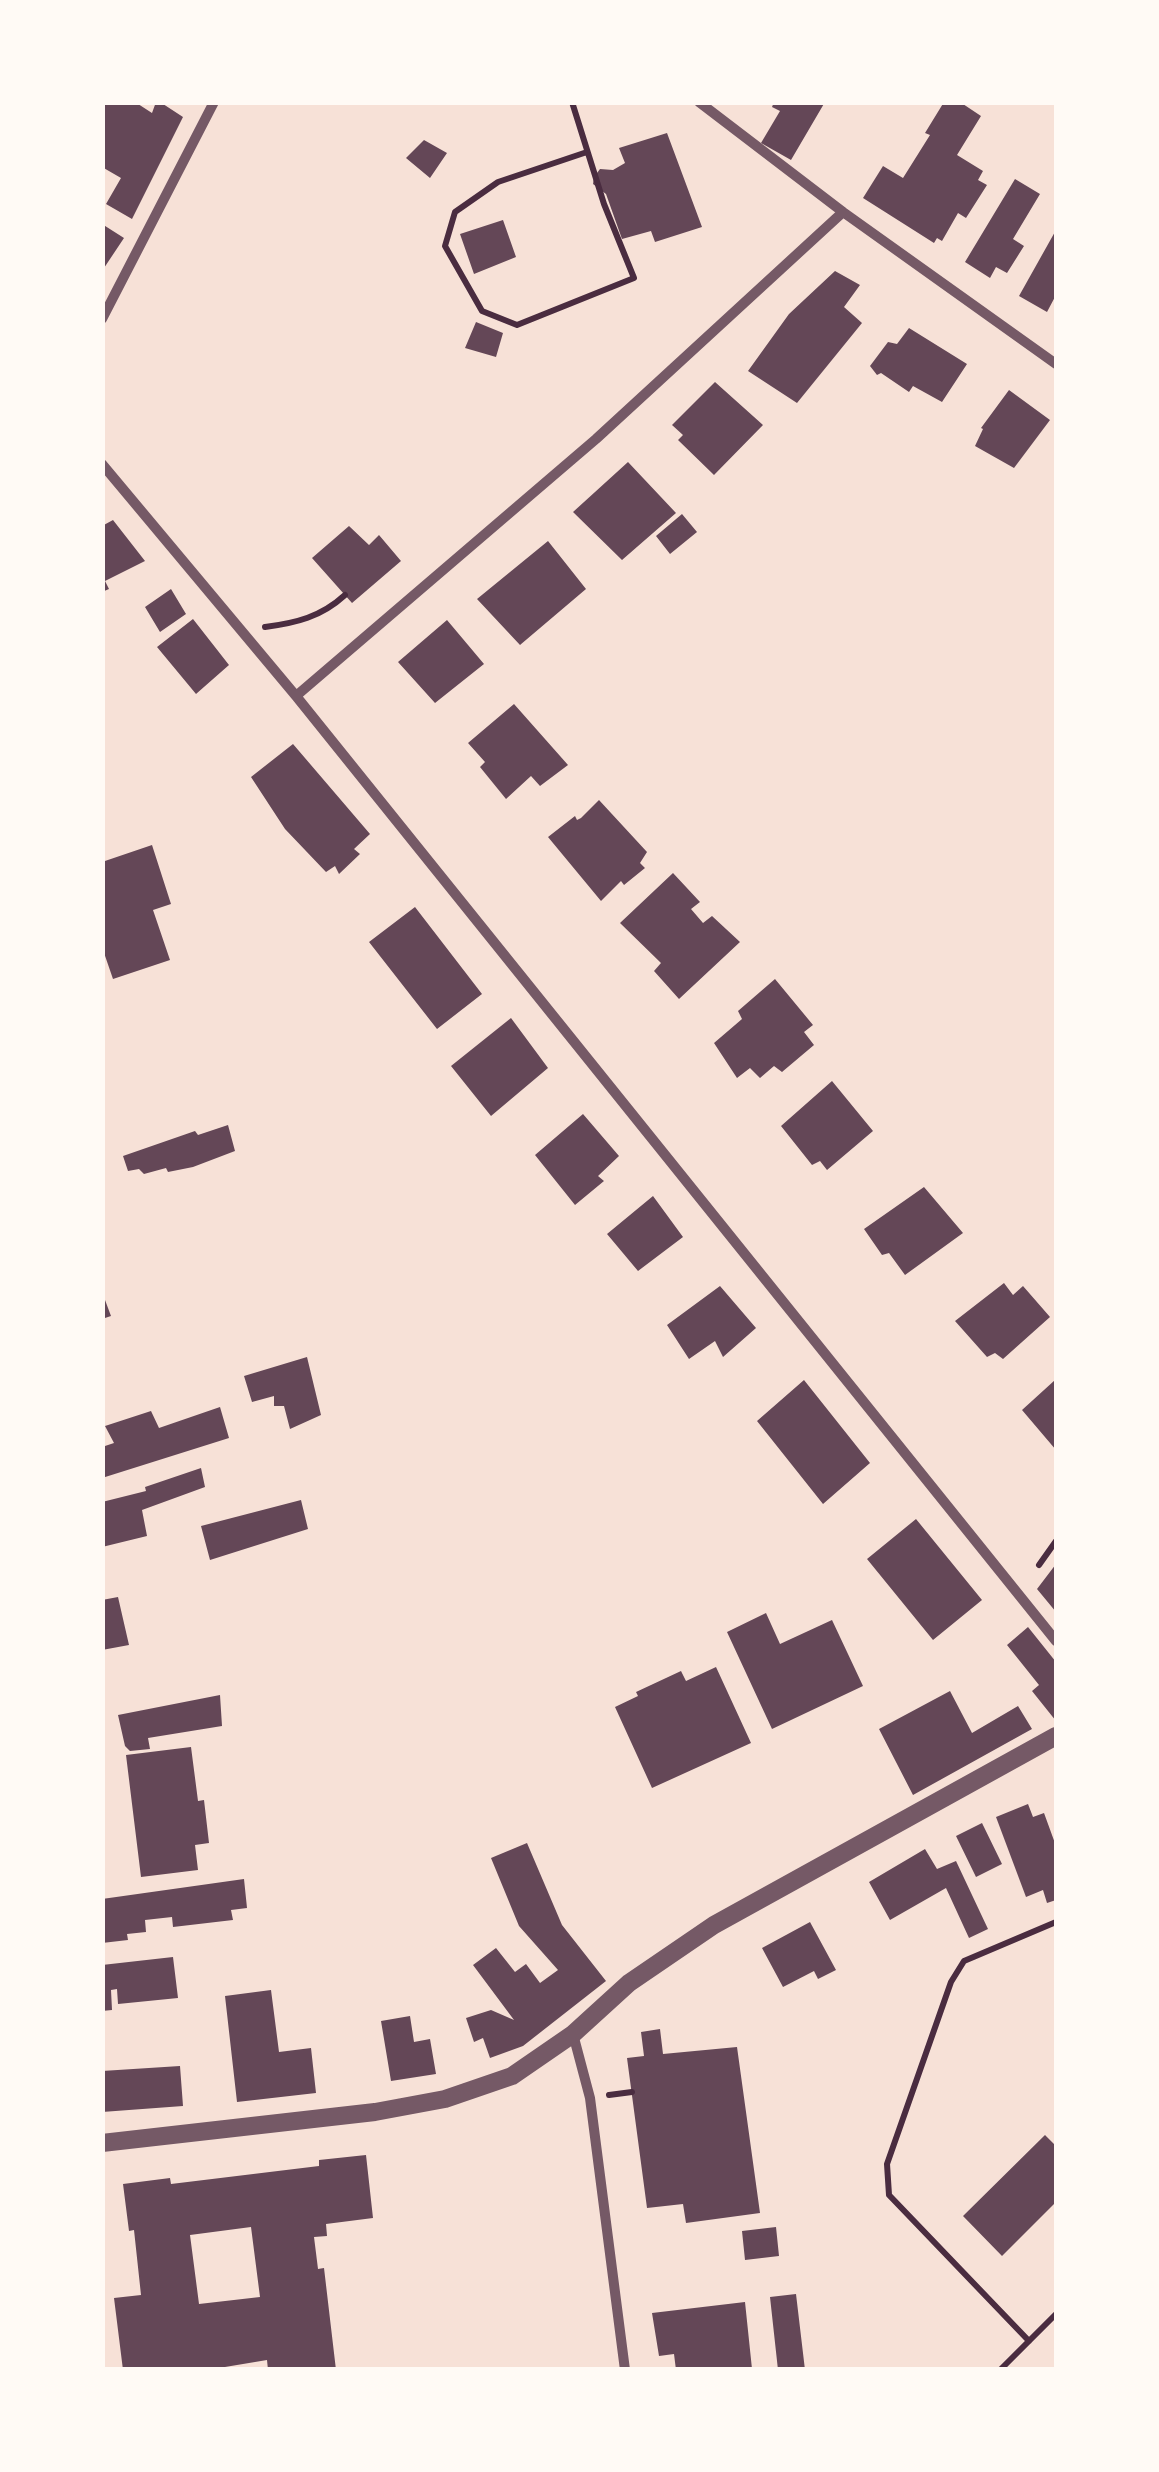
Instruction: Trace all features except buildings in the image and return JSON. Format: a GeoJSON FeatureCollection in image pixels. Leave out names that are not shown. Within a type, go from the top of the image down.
{"type":"FeatureCollection","features":[{"type":"Feature","properties":{"kind":"street"},"geometry":{"type":"LineString","coordinates":[[102,319],[214,102]]}},
{"type":"Feature","properties":{"kind":"street"},"geometry":{"type":"LineString","coordinates":[[698,102],[843,212],[1056,364]]}},
{"type":"Feature","properties":{"kind":"street"},"geometry":{"type":"LineString","coordinates":[[296,696],[596,439],[843,212]]}},
{"type":"Feature","properties":{"kind":"street"},"geometry":{"type":"LineString","coordinates":[[102,464],[296,696],[1056,1641]]}},
{"type":"Feature","properties":{"kind":"street"},"geometry":{"type":"LineString","coordinates":[[102,2143],[375,2112],[446,2099],[512,2076],[573,2034],[629,1983],[714,1925],[1056,1736]]}},
{"type":"Feature","properties":{"kind":"street"},"geometry":{"type":"LineString","coordinates":[[573,2034],[590,2098],[625,2370]]}},
{"type":"Feature","properties":{"kind":"path"},"geometry":{"type":"LineString","coordinates":[[572,102],[588,152],[604,204],[634,278],[517,324],[482,311],[445,246],[455,212],[498,182],[588,152]]}},
{"type":"Feature","properties":{"kind":"path"},"geometry":{"type":"LineString","coordinates":[[258,627],[301,622],[333,606],[345,595]]}},
{"type":"Feature","properties":{"kind":"path"},"geometry":{"type":"LineString","coordinates":[[1039,1564],[1056,1541]]}},
{"type":"Feature","properties":{"kind":"path"},"geometry":{"type":"LineString","coordinates":[[1029,2341],[890,2195],[887,2164],[950,1982],[964,1961],[1056,1922]]}},
{"type":"Feature","properties":{"kind":"path"},"geometry":{"type":"LineString","coordinates":[[604,2096],[632,2092]]}},
{"type":"Feature","properties":{"kind":"path"},"geometry":{"type":"LineString","coordinates":[[1000,2370],[1056,2314]]}}]}
